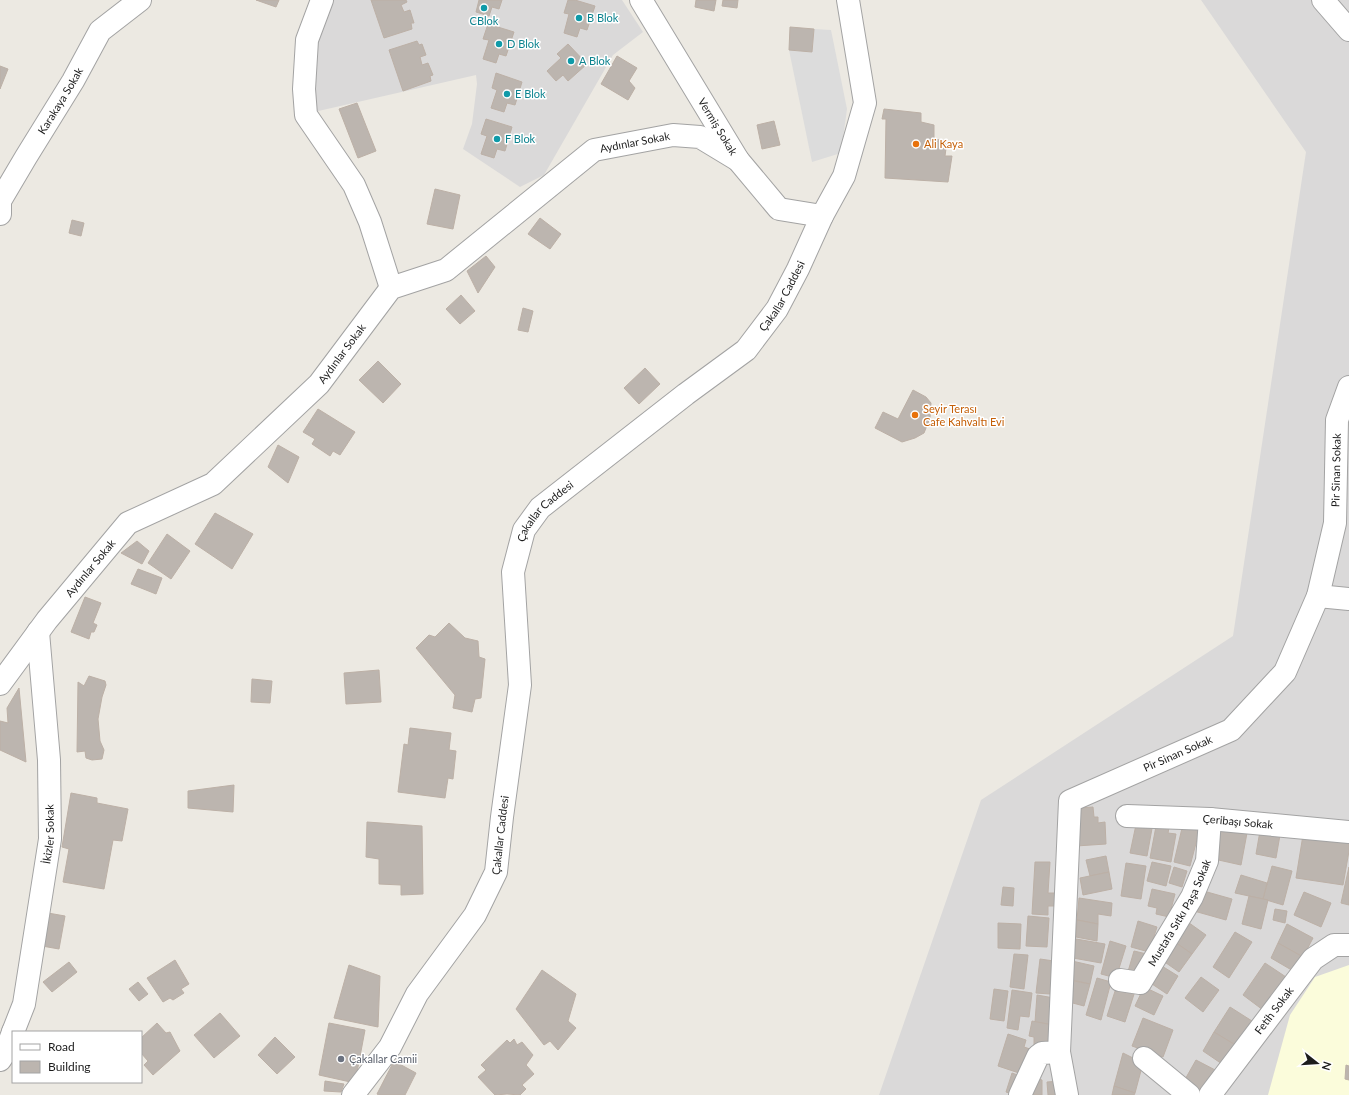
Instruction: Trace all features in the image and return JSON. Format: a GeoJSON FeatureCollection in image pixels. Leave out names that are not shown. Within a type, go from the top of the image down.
{"type":"FeatureCollection","features":[{"type":"Feature","properties":{"kind":"street","name":"Karakaya Sokak"},"geometry":{"type":"LineString","coordinates":[[0,214],[0,201],[73,81],[100,31],[140,0]]}},
{"type":"Feature","properties":{"kind":"street"},"geometry":{"type":"LineString","coordinates":[[322,0],[307,40],[304,89],[306,115],[354,185],[370,222],[391,288]]}},
{"type":"Feature","properties":{"kind":"street","name":"Vermiş Sokak"},"geometry":{"type":"LineString","coordinates":[[641,0],[738,160],[779,209],[822,216]]}},
{"type":"Feature","properties":{"kind":"street","name":"Çakallar Caddesi"},"geometry":{"type":"LineString","coordinates":[[353,1095],[390,1047],[417,994],[476,915],[496,872],[520,685],[513,572],[524,530],[540,508],[686,394],[746,350],[777,308],[798,269],[822,216],[844,176],[865,103],[848,0]]}},
{"type":"Feature","properties":{"kind":"street"},"geometry":{"type":"LineString","coordinates":[[1323,0],[1349,30]]}},
{"type":"Feature","properties":{"kind":"street","name":"Aydınlar Sokak"},"geometry":{"type":"LineString","coordinates":[[0,684],[38,632],[128,523],[213,484],[319,384],[391,288],[446,270],[594,150],[673,135],[700,136],[738,160]]}},
{"type":"Feature","properties":{"kind":"street","name":"Pir Sinan Sokak"},"geometry":{"type":"LineString","coordinates":[[1058,1052],[1070,801],[1231,730],[1285,672],[1318,596],[1335,523],[1337,420],[1349,388]]}},
{"type":"Feature","properties":{"kind":"street"},"geometry":{"type":"LineString","coordinates":[[1318,596],[1349,599]]}},
{"type":"Feature","properties":{"kind":"street","name":"İkizler Sokak"},"geometry":{"type":"LineString","coordinates":[[13,1031],[24,1004],[50,839],[49,760],[38,632]]}},
{"type":"Feature","properties":{"kind":"street","name":"Çeribaşı Sokak"},"geometry":{"type":"LineString","coordinates":[[1127,816],[1210,819],[1349,832]]}},
{"type":"Feature","properties":{"kind":"street","name":"Mustafa Sıtkı Paşa Sokak"},"geometry":{"type":"LineString","coordinates":[[1120,980],[1140,983],[1192,897],[1207,861],[1210,819]]}},
{"type":"Feature","properties":{"kind":"street","name":"Fetih Sokak"},"geometry":{"type":"LineString","coordinates":[[1210,1095],[1313,959],[1334,944],[1349,945]]}},
{"type":"Feature","properties":{"kind":"street","name":"İkizler Sokak"},"geometry":{"type":"LineString","coordinates":[[0,1060],[6,1051],[12,1035]]}},
{"type":"Feature","properties":{"kind":"street"},"geometry":{"type":"LineString","coordinates":[[1020,1095],[1038,1056],[1042,1053],[1058,1052],[1066,1095]]}},
{"type":"Feature","properties":{"kind":"street"},"geometry":{"type":"LineString","coordinates":[[1144,1058],[1189,1095]]}},
{"type":"Feature","properties":{"kind":"shaded area"},"geometry":{"type":"Polygon","coordinates":[[[332,0],[622,0],[643,32],[613,55],[544,175],[520,187],[463,149],[472,124],[477,84],[476,75],[314,112],[315,45],[332,0]]]}},
{"type":"Feature","properties":{"kind":"shaded area"},"geometry":{"type":"Polygon","coordinates":[[[1201,0],[1349,0],[1349,1095],[879,1095],[981,800],[1233,636],[1306,152],[1201,0]]]}},
{"type":"Feature","properties":{"kind":"shaded area"},"geometry":{"type":"Polygon","coordinates":[[[814,29],[831,30],[847,109],[841,153],[812,162],[789,50],[812,52],[814,29]]]}},
{"type":"Feature","properties":{"kind":"shaded area"},"geometry":{"type":"Polygon","coordinates":[[[1349,965],[1349,1095],[1268,1095],[1290,1015],[1315,977],[1349,965]]]}},
{"type":"Feature","properties":{"kind":"building"},"geometry":{"type":"Polygon","coordinates":[[[256,0],[279,0],[276,7],[256,0]]]}},
{"type":"Feature","properties":{"kind":"building"},"geometry":{"type":"Polygon","coordinates":[[[371,0],[406,0],[407,2],[401,5],[404,12],[410,10],[414,23],[411,23],[412,29],[384,38],[371,0]]]}},
{"type":"Feature","properties":{"kind":"building","name":"CBlok"},"geometry":{"type":"Polygon","coordinates":[[[479,0],[502,0],[499,9],[492,7],[489,16],[476,12],[479,0]]]}},
{"type":"Feature","properties":{"kind":"building","name":"B Blok"},"geometry":{"type":"Polygon","coordinates":[[[568,0],[575,0],[595,6],[587,30],[580,28],[577,37],[564,33],[569,14],[564,13],[568,0]]]}},
{"type":"Feature","properties":{"kind":"building"},"geometry":{"type":"Polygon","coordinates":[[[696,0],[716,0],[714,11],[695,7],[696,0]]]}},
{"type":"Feature","properties":{"kind":"building"},"geometry":{"type":"Polygon","coordinates":[[[723,0],[738,0],[737,8],[722,6],[723,0]]]}},
{"type":"Feature","properties":{"kind":"building","name":"D Blok"},"geometry":{"type":"Polygon","coordinates":[[[488,24],[514,32],[506,56],[499,54],[496,63],[483,59],[489,40],[483,39],[488,24]]]}},
{"type":"Feature","properties":{"kind":"building"},"geometry":{"type":"Polygon","coordinates":[[[790,27],[814,29],[812,52],[789,50],[790,27]]]}},
{"type":"Feature","properties":{"kind":"building"},"geometry":{"type":"Polygon","coordinates":[[[417,41],[419,45],[422,44],[426,55],[420,57],[422,65],[428,63],[433,75],[430,76],[431,81],[403,91],[389,50],[417,41]]]}},
{"type":"Feature","properties":{"kind":"building","name":"A Blok"},"geometry":{"type":"Polygon","coordinates":[[[568,44],[587,64],[568,81],[563,75],[556,81],[547,71],[561,58],[557,54],[568,44]]]}},
{"type":"Feature","properties":{"kind":"building"},"geometry":{"type":"Polygon","coordinates":[[[617,56],[637,68],[629,81],[635,88],[628,100],[601,84],[617,56]]]}},
{"type":"Feature","properties":{"kind":"building"},"geometry":{"type":"Polygon","coordinates":[[[0,66],[8,69],[0,89],[0,66]]]}},
{"type":"Feature","properties":{"kind":"building","name":"E Blok"},"geometry":{"type":"Polygon","coordinates":[[[496,73],[522,82],[515,105],[507,103],[504,112],[491,108],[497,90],[492,88],[496,73]]]}},
{"type":"Feature","properties":{"kind":"building"},"geometry":{"type":"Polygon","coordinates":[[[357,103],[376,151],[358,158],[339,109],[357,103]]]}},
{"type":"Feature","properties":{"kind":"building","name":"Ali Kaya"},"geometry":{"type":"Polygon","coordinates":[[[884,109],[921,113],[921,122],[934,125],[934,139],[947,141],[945,156],[952,156],[948,182],[885,178],[886,119],[882,119],[884,109]]]}},
{"type":"Feature","properties":{"kind":"building","name":"F Blok"},"geometry":{"type":"Polygon","coordinates":[[[486,119],[512,127],[505,151],[497,149],[494,158],[481,154],[487,136],[481,134],[486,119]]]}},
{"type":"Feature","properties":{"kind":"building"},"geometry":{"type":"Polygon","coordinates":[[[774,121],[780,145],[762,149],[757,125],[774,121]]]}},
{"type":"Feature","properties":{"kind":"building"},"geometry":{"type":"Polygon","coordinates":[[[435,189],[460,195],[453,229],[427,224],[435,189]]]}},
{"type":"Feature","properties":{"kind":"building"},"geometry":{"type":"Polygon","coordinates":[[[540,218],[561,234],[550,249],[528,234],[540,218]]]}},
{"type":"Feature","properties":{"kind":"building"},"geometry":{"type":"Polygon","coordinates":[[[72,220],[84,223],[81,236],[69,233],[72,220]]]}},
{"type":"Feature","properties":{"kind":"building"},"geometry":{"type":"Polygon","coordinates":[[[486,256],[495,267],[478,293],[467,271],[486,256]]]}},
{"type":"Feature","properties":{"kind":"building"},"geometry":{"type":"Polygon","coordinates":[[[461,295],[475,311],[460,324],[446,309],[461,295]]]}},
{"type":"Feature","properties":{"kind":"building"},"geometry":{"type":"Polygon","coordinates":[[[523,308],[533,311],[528,332],[518,330],[523,308]]]}},
{"type":"Feature","properties":{"kind":"building"},"geometry":{"type":"Polygon","coordinates":[[[378,361],[401,384],[383,403],[359,380],[378,361]]]}},
{"type":"Feature","properties":{"kind":"building"},"geometry":{"type":"Polygon","coordinates":[[[645,368],[660,384],[639,404],[624,388],[645,368]]]}},
{"type":"Feature","properties":{"kind":"building","name":"Seyir Terası Cafe Kahvaltı Evi"},"geometry":{"type":"Polygon","coordinates":[[[913,390],[926,397],[931,403],[930,418],[924,433],[915,438],[902,442],[875,428],[883,412],[898,419],[913,390]]]}},
{"type":"Feature","properties":{"kind":"building"},"geometry":{"type":"Polygon","coordinates":[[[318,409],[355,432],[340,455],[333,451],[330,456],[312,444],[315,439],[303,432],[318,409]]]}},
{"type":"Feature","properties":{"kind":"building"},"geometry":{"type":"Polygon","coordinates":[[[278,445],[299,457],[288,483],[268,467],[278,445]]]}},
{"type":"Feature","properties":{"kind":"building"},"geometry":{"type":"Polygon","coordinates":[[[215,513],[253,534],[232,569],[195,544],[215,513]]]}},
{"type":"Feature","properties":{"kind":"building"},"geometry":{"type":"Polygon","coordinates":[[[167,534],[190,551],[171,579],[148,563],[167,534]]]}},
{"type":"Feature","properties":{"kind":"building"},"geometry":{"type":"Polygon","coordinates":[[[137,541],[149,551],[142,564],[121,553],[137,541]]]}},
{"type":"Feature","properties":{"kind":"building"},"geometry":{"type":"Polygon","coordinates":[[[138,569],[162,578],[156,594],[131,584],[138,569]]]}},
{"type":"Feature","properties":{"kind":"building"},"geometry":{"type":"Polygon","coordinates":[[[85,597],[101,603],[93,623],[97,625],[94,632],[91,632],[89,639],[71,632],[85,597]]]}},
{"type":"Feature","properties":{"kind":"building"},"geometry":{"type":"Polygon","coordinates":[[[449,623],[465,638],[478,641],[479,657],[485,659],[481,698],[475,699],[472,712],[453,708],[455,695],[416,648],[429,635],[435,637],[449,623]]]}},
{"type":"Feature","properties":{"kind":"building"},"geometry":{"type":"Polygon","coordinates":[[[379,670],[381,702],[346,704],[344,673],[379,670]]]}},
{"type":"Feature","properties":{"kind":"building"},"geometry":{"type":"Polygon","coordinates":[[[89,676],[105,681],[106,685],[98,719],[100,741],[104,750],[102,759],[92,760],[86,758],[85,751],[77,752],[78,682],[84,686],[89,676]]]}},
{"type":"Feature","properties":{"kind":"building"},"geometry":{"type":"Polygon","coordinates":[[[252,679],[272,681],[270,703],[251,702],[252,679]]]}},
{"type":"Feature","properties":{"kind":"building"},"geometry":{"type":"Polygon","coordinates":[[[19,688],[26,762],[0,750],[0,721],[8,723],[7,708],[19,688]]]}},
{"type":"Feature","properties":{"kind":"building"},"geometry":{"type":"Polygon","coordinates":[[[410,728],[451,733],[449,750],[456,751],[453,779],[448,778],[445,798],[398,792],[404,744],[408,745],[410,728]]]}},
{"type":"Feature","properties":{"kind":"building"},"geometry":{"type":"Polygon","coordinates":[[[234,785],[233,812],[188,808],[188,791],[234,785]]]}},
{"type":"Feature","properties":{"kind":"building"},"geometry":{"type":"Polygon","coordinates":[[[71,793],[97,798],[97,803],[128,809],[122,841],[113,840],[104,889],[63,882],[69,849],[62,847],[71,793]]]}},
{"type":"Feature","properties":{"kind":"building"},"geometry":{"type":"Polygon","coordinates":[[[1093,807],[1094,817],[1098,817],[1098,823],[1105,822],[1106,844],[1076,846],[1078,808],[1093,807]]]}},
{"type":"Feature","properties":{"kind":"building"},"geometry":{"type":"Polygon","coordinates":[[[1137,820],[1153,823],[1147,856],[1130,853],[1137,820]]]}},
{"type":"Feature","properties":{"kind":"building"},"geometry":{"type":"Polygon","coordinates":[[[1157,821],[1170,823],[1168,833],[1176,834],[1171,862],[1150,858],[1157,821]]]}},
{"type":"Feature","properties":{"kind":"building"},"geometry":{"type":"Polygon","coordinates":[[[367,822],[422,826],[423,894],[401,895],[401,885],[379,884],[379,859],[366,857],[367,822]]]}},
{"type":"Feature","properties":{"kind":"building"},"geometry":{"type":"Polygon","coordinates":[[[1183,824],[1200,828],[1190,866],[1174,862],[1183,824]]]}},
{"type":"Feature","properties":{"kind":"building"},"geometry":{"type":"Polygon","coordinates":[[[1220,828],[1247,833],[1241,865],[1214,859],[1220,828]]]}},
{"type":"Feature","properties":{"kind":"building"},"geometry":{"type":"Polygon","coordinates":[[[1260,831],[1280,835],[1276,858],[1256,854],[1260,831]]]}},
{"type":"Feature","properties":{"kind":"building"},"geometry":{"type":"Polygon","coordinates":[[[1303,835],[1349,842],[1349,851],[1343,885],[1296,878],[1303,835]]]}},
{"type":"Feature","properties":{"kind":"building"},"geometry":{"type":"Polygon","coordinates":[[[1106,856],[1109,872],[1090,876],[1086,860],[1106,856]]]}},
{"type":"Feature","properties":{"kind":"building"},"geometry":{"type":"Polygon","coordinates":[[[1035,862],[1050,862],[1048,893],[1055,893],[1054,906],[1048,906],[1048,915],[1032,914],[1035,862]]]}},
{"type":"Feature","properties":{"kind":"building"},"geometry":{"type":"Polygon","coordinates":[[[1152,862],[1171,866],[1166,886],[1147,881],[1152,862]]]}},
{"type":"Feature","properties":{"kind":"building"},"geometry":{"type":"Polygon","coordinates":[[[1126,863],[1146,866],[1141,899],[1121,896],[1126,863]]]}},
{"type":"Feature","properties":{"kind":"building"},"geometry":{"type":"Polygon","coordinates":[[[1272,866],[1292,871],[1283,905],[1263,899],[1272,866]]]}},
{"type":"Feature","properties":{"kind":"building"},"geometry":{"type":"Polygon","coordinates":[[[1174,867],[1187,871],[1182,887],[1169,883],[1174,867]]]}},
{"type":"Feature","properties":{"kind":"building"},"geometry":{"type":"Polygon","coordinates":[[[1349,867],[1349,905],[1341,903],[1349,867]]]}},
{"type":"Feature","properties":{"kind":"building"},"geometry":{"type":"Polygon","coordinates":[[[1109,872],[1112,889],[1083,895],[1080,878],[1109,872]]]}},
{"type":"Feature","properties":{"kind":"building"},"geometry":{"type":"Polygon","coordinates":[[[1241,875],[1267,883],[1263,899],[1235,893],[1241,875]]]}},
{"type":"Feature","properties":{"kind":"building"},"geometry":{"type":"Polygon","coordinates":[[[1003,887],[1014,888],[1013,906],[1001,905],[1003,887]]]}},
{"type":"Feature","properties":{"kind":"building"},"geometry":{"type":"Polygon","coordinates":[[[1152,889],[1175,894],[1169,917],[1156,914],[1157,908],[1148,906],[1152,889]]]}},
{"type":"Feature","properties":{"kind":"building"},"geometry":{"type":"Polygon","coordinates":[[[1200,890],[1232,899],[1226,920],[1194,911],[1200,890]]]}},
{"type":"Feature","properties":{"kind":"building"},"geometry":{"type":"Polygon","coordinates":[[[1304,892],[1331,903],[1321,927],[1294,915],[1304,892]]]}},
{"type":"Feature","properties":{"kind":"building"},"geometry":{"type":"Polygon","coordinates":[[[1249,896],[1268,900],[1261,929],[1242,924],[1249,896]]]}},
{"type":"Feature","properties":{"kind":"building"},"geometry":{"type":"Polygon","coordinates":[[[1079,898],[1112,903],[1111,916],[1098,914],[1098,924],[1077,920],[1079,898]]]}},
{"type":"Feature","properties":{"kind":"building"},"geometry":{"type":"Polygon","coordinates":[[[1275,909],[1287,911],[1285,923],[1273,920],[1275,909]]]}},
{"type":"Feature","properties":{"kind":"building"},"geometry":{"type":"Polygon","coordinates":[[[48,913],[65,916],[59,949],[42,946],[48,913]]]}},
{"type":"Feature","properties":{"kind":"building"},"geometry":{"type":"Polygon","coordinates":[[[1028,916],[1049,918],[1047,947],[1026,946],[1028,916]]]}},
{"type":"Feature","properties":{"kind":"building"},"geometry":{"type":"Polygon","coordinates":[[[1077,920],[1098,924],[1097,941],[1076,937],[1077,920]]]}},
{"type":"Feature","properties":{"kind":"building"},"geometry":{"type":"Polygon","coordinates":[[[1185,920],[1206,935],[1192,954],[1172,940],[1185,920]]]}},
{"type":"Feature","properties":{"kind":"building"},"geometry":{"type":"Polygon","coordinates":[[[1138,921],[1157,927],[1149,952],[1131,947],[1138,921]]]}},
{"type":"Feature","properties":{"kind":"building"},"geometry":{"type":"Polygon","coordinates":[[[998,923],[1021,924],[1020,949],[998,948],[998,923]]]}},
{"type":"Feature","properties":{"kind":"building"},"geometry":{"type":"Polygon","coordinates":[[[1287,924],[1313,938],[1303,957],[1278,943],[1287,924]]]}},
{"type":"Feature","properties":{"kind":"building"},"geometry":{"type":"Polygon","coordinates":[[[1235,932],[1252,942],[1229,978],[1213,967],[1235,932]]]}},
{"type":"Feature","properties":{"kind":"building"},"geometry":{"type":"Polygon","coordinates":[[[1076,939],[1105,944],[1101,963],[1073,958],[1076,939]]]}},
{"type":"Feature","properties":{"kind":"building"},"geometry":{"type":"Polygon","coordinates":[[[1172,940],[1192,954],[1179,972],[1159,958],[1172,940]]]}},
{"type":"Feature","properties":{"kind":"building"},"geometry":{"type":"Polygon","coordinates":[[[1110,941],[1126,946],[1116,978],[1101,974],[1110,941]]]}},
{"type":"Feature","properties":{"kind":"building"},"geometry":{"type":"Polygon","coordinates":[[[1278,943],[1303,957],[1295,972],[1271,958],[1278,943]]]}},
{"type":"Feature","properties":{"kind":"building"},"geometry":{"type":"Polygon","coordinates":[[[1134,951],[1151,955],[1139,978],[1127,975],[1134,951]]]}},
{"type":"Feature","properties":{"kind":"building"},"geometry":{"type":"Polygon","coordinates":[[[1014,954],[1028,955],[1024,989],[1010,987],[1014,954]]]}},
{"type":"Feature","properties":{"kind":"building"},"geometry":{"type":"Polygon","coordinates":[[[1040,959],[1054,961],[1050,994],[1036,993],[1040,959]]]}},
{"type":"Feature","properties":{"kind":"building"},"geometry":{"type":"Polygon","coordinates":[[[175,960],[189,984],[181,989],[184,993],[173,1000],[170,998],[163,1002],[147,978],[175,960]]]}},
{"type":"Feature","properties":{"kind":"building"},"geometry":{"type":"Polygon","coordinates":[[[1072,961],[1094,966],[1090,984],[1068,979],[1072,961]]]}},
{"type":"Feature","properties":{"kind":"building"},"geometry":{"type":"Polygon","coordinates":[[[69,962],[77,972],[52,992],[43,982],[69,962]]]}},
{"type":"Feature","properties":{"kind":"building"},"geometry":{"type":"Polygon","coordinates":[[[1157,963],[1178,976],[1167,994],[1146,980],[1157,963]]]}},
{"type":"Feature","properties":{"kind":"building"},"geometry":{"type":"Polygon","coordinates":[[[1265,963],[1286,977],[1263,1010],[1243,995],[1265,963]]]}},
{"type":"Feature","properties":{"kind":"building"},"geometry":{"type":"Polygon","coordinates":[[[349,965],[380,976],[378,1027],[334,1018],[349,965]]]}},
{"type":"Feature","properties":{"kind":"building"},"geometry":{"type":"Polygon","coordinates":[[[542,970],[576,994],[568,1021],[576,1028],[558,1050],[550,1041],[544,1045],[516,1009],[542,970]]]}},
{"type":"Feature","properties":{"kind":"building"},"geometry":{"type":"Polygon","coordinates":[[[1201,977],[1219,990],[1203,1012],[1185,998],[1201,977]]]}},
{"type":"Feature","properties":{"kind":"building"},"geometry":{"type":"Polygon","coordinates":[[[1097,978],[1111,982],[1101,1020],[1086,1015],[1097,978]]]}},
{"type":"Feature","properties":{"kind":"building"},"geometry":{"type":"Polygon","coordinates":[[[1074,981],[1090,984],[1084,1006],[1069,1002],[1074,981]]]}},
{"type":"Feature","properties":{"kind":"building"},"geometry":{"type":"Polygon","coordinates":[[[138,982],[148,994],[139,1001],[129,989],[138,982]]]}},
{"type":"Feature","properties":{"kind":"building"},"geometry":{"type":"Polygon","coordinates":[[[1118,982],[1136,988],[1125,1022],[1107,1016],[1118,982]]]}},
{"type":"Feature","properties":{"kind":"building"},"geometry":{"type":"Polygon","coordinates":[[[1144,987],[1163,996],[1154,1015],[1135,1006],[1144,987]]]}},
{"type":"Feature","properties":{"kind":"building"},"geometry":{"type":"Polygon","coordinates":[[[994,989],[1008,991],[1004,1021],[990,1019],[994,989]]]}},
{"type":"Feature","properties":{"kind":"building"},"geometry":{"type":"Polygon","coordinates":[[[1012,990],[1032,993],[1029,1017],[1020,1016],[1018,1030],[1007,1028],[1012,990]]]}},
{"type":"Feature","properties":{"kind":"building"},"geometry":{"type":"Polygon","coordinates":[[[1037,995],[1054,998],[1053,1025],[1035,1022],[1037,995]]]}},
{"type":"Feature","properties":{"kind":"building"},"geometry":{"type":"Polygon","coordinates":[[[1230,1007],[1252,1021],[1237,1046],[1214,1032],[1230,1007]]]}},
{"type":"Feature","properties":{"kind":"building"},"geometry":{"type":"Polygon","coordinates":[[[220,1013],[240,1036],[214,1058],[194,1035],[220,1013]]]}},
{"type":"Feature","properties":{"kind":"building"},"geometry":{"type":"Polygon","coordinates":[[[1143,1018],[1173,1030],[1163,1057],[1132,1046],[1143,1018]]]}},
{"type":"Feature","properties":{"kind":"building"},"geometry":{"type":"Polygon","coordinates":[[[1032,1021],[1053,1025],[1051,1048],[1034,1046],[1034,1037],[1029,1036],[1032,1021]]]}},
{"type":"Feature","properties":{"kind":"building"},"geometry":{"type":"Polygon","coordinates":[[[157,1023],[166,1033],[170,1032],[180,1051],[153,1075],[144,1065],[148,1061],[142,1054],[142,1037],[157,1023]]]}},
{"type":"Feature","properties":{"kind":"building","name":"Çakallar Camii"},"geometry":{"type":"Polygon","coordinates":[[[329,1023],[365,1030],[355,1083],[319,1075],[329,1023]]]}},
{"type":"Feature","properties":{"kind":"building"},"geometry":{"type":"Polygon","coordinates":[[[1214,1032],[1237,1046],[1225,1066],[1203,1051],[1214,1032]]]}},
{"type":"Feature","properties":{"kind":"building"},"geometry":{"type":"Polygon","coordinates":[[[1008,1034],[1026,1040],[1024,1047],[1030,1049],[1027,1061],[1023,1060],[1019,1073],[998,1066],[1008,1034]]]}},
{"type":"Feature","properties":{"kind":"building"},"geometry":{"type":"Polygon","coordinates":[[[275,1037],[295,1057],[277,1074],[258,1055],[275,1037]]]}},
{"type":"Feature","properties":{"kind":"building"},"geometry":{"type":"Polygon","coordinates":[[[514,1039],[517,1045],[522,1042],[533,1055],[526,1065],[534,1074],[522,1085],[526,1089],[520,1095],[495,1095],[478,1077],[486,1070],[481,1065],[507,1040],[510,1043],[514,1039]]]}},
{"type":"Feature","properties":{"kind":"building"},"geometry":{"type":"Polygon","coordinates":[[[1123,1053],[1143,1063],[1135,1093],[1114,1086],[1123,1053]]]}},
{"type":"Feature","properties":{"kind":"building"},"geometry":{"type":"Polygon","coordinates":[[[1196,1060],[1219,1072],[1204,1095],[1183,1083],[1196,1060]]]}},
{"type":"Feature","properties":{"kind":"building"},"geometry":{"type":"Polygon","coordinates":[[[394,1061],[416,1073],[405,1095],[379,1095],[377,1094],[394,1061]]]}},
{"type":"Feature","properties":{"kind":"building"},"geometry":{"type":"Polygon","coordinates":[[[1346,1065],[1349,1066],[1349,1080],[1345,1079],[1346,1065]]]}},
{"type":"Feature","properties":{"kind":"building"},"geometry":{"type":"Polygon","coordinates":[[[1012,1073],[1023,1077],[1015,1095],[1006,1092],[1012,1073]]]}},
{"type":"Feature","properties":{"kind":"building"},"geometry":{"type":"Polygon","coordinates":[[[1035,1078],[1042,1080],[1042,1095],[1029,1095],[1035,1078]]]}},
{"type":"Feature","properties":{"kind":"building"},"geometry":{"type":"Polygon","coordinates":[[[325,1081],[344,1084],[341,1092],[324,1091],[325,1081]]]}},
{"type":"Feature","properties":{"kind":"building"},"geometry":{"type":"Polygon","coordinates":[[[1061,1081],[1062,1095],[1048,1095],[1047,1082],[1061,1081]]]}},
{"type":"Feature","properties":{"kind":"building"},"geometry":{"type":"Polygon","coordinates":[[[1114,1086],[1135,1093],[1134,1095],[1112,1095],[1114,1086]]]}},
{"type":"Feature","properties":{"kind":"place","name":"CBlok"},"geometry":{"type":"Point","coordinates":[484,8]}},
{"type":"Feature","properties":{"kind":"place","name":"B Blok"},"geometry":{"type":"Point","coordinates":[579,18]}},
{"type":"Feature","properties":{"kind":"place","name":"D Blok"},"geometry":{"type":"Point","coordinates":[499,44]}},
{"type":"Feature","properties":{"kind":"place","name":"A Blok"},"geometry":{"type":"Point","coordinates":[571,61]}},
{"type":"Feature","properties":{"kind":"place","name":"E Blok"},"geometry":{"type":"Point","coordinates":[507,94]}},
{"type":"Feature","properties":{"kind":"place","name":"F Blok"},"geometry":{"type":"Point","coordinates":[497,139]}},
{"type":"Feature","properties":{"kind":"place","name":"Ali Kaya"},"geometry":{"type":"Point","coordinates":[916,144]}},
{"type":"Feature","properties":{"kind":"place","name":"Seyir Terası Cafe Kahvaltı Evi"},"geometry":{"type":"Point","coordinates":[915,415]}},
{"type":"Feature","properties":{"kind":"place","name":"Çakallar Camii"},"geometry":{"type":"Point","coordinates":[341,1059]}}]}
